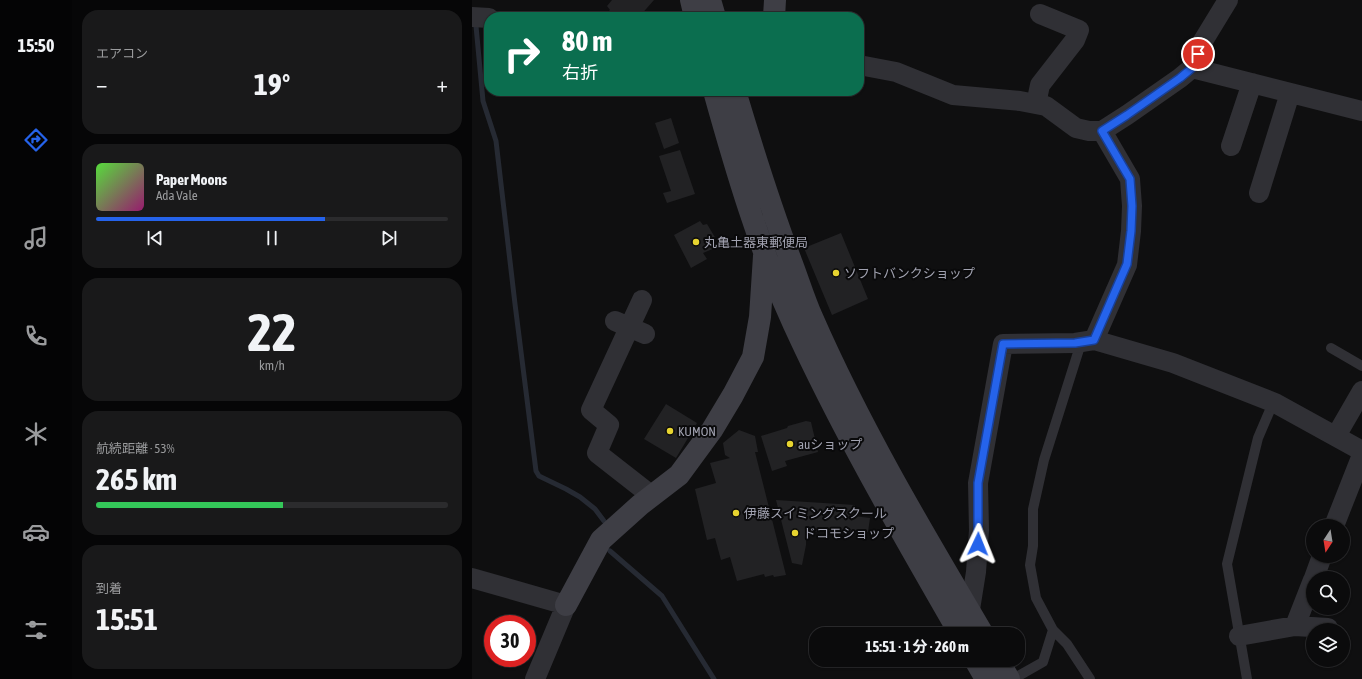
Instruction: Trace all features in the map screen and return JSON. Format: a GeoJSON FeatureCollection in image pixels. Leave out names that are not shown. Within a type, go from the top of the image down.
{"type":"FeatureCollection","features":[{"type":"Feature","properties":{"kind":"street"},"geometry":{"type":"LineString","coordinates":[[691,0],[694,12]]}},
{"type":"Feature","properties":{"kind":"street"},"geometry":{"type":"LineString","coordinates":[[710,0],[714,12]]}},
{"type":"Feature","properties":{"kind":"street"},"geometry":{"type":"LineString","coordinates":[[775,12],[776,0]]}},
{"type":"Feature","properties":{"kind":"street"},"geometry":{"type":"LineString","coordinates":[[864,66],[896,72],[953,95],[1020,101],[1046,106],[1076,128],[1089,131],[1102,131],[1180,78],[1192,68],[1203,41],[1228,0]]}},
{"type":"Feature","properties":{"kind":"street"},"geometry":{"type":"LineString","coordinates":[[1036,104],[1040,85],[1075,40],[1079,30],[1040,14]]}},
{"type":"Feature","properties":{"kind":"street"},"geometry":{"type":"LineString","coordinates":[[472,17],[484,18]]}},
{"type":"Feature","properties":{"kind":"street"},"geometry":{"type":"LineString","coordinates":[[1192,68],[1362,111]]}},
{"type":"Feature","properties":{"kind":"street"},"geometry":{"type":"LineString","coordinates":[[1231,146],[1252,83]]}},
{"type":"Feature","properties":{"kind":"street"},"geometry":{"type":"LineString","coordinates":[[1259,193],[1290,93]]}},
{"type":"Feature","properties":{"kind":"street"},"geometry":{"type":"LineString","coordinates":[[715,96],[726,137],[764,251],[794,324],[840,420],[956,627]]}},
{"type":"Feature","properties":{"kind":"street"},"geometry":{"type":"LineString","coordinates":[[736,96],[784,244],[811,316],[856,411],[925,536],[978,627]]}},
{"type":"Feature","properties":{"kind":"street"},"geometry":{"type":"LineString","coordinates":[[1088,341],[1127,264],[1131,231],[1132,206],[1130,179],[1102,131]]}},
{"type":"Feature","properties":{"kind":"street"},"geometry":{"type":"LineString","coordinates":[[764,251],[784,244]]}},
{"type":"Feature","properties":{"kind":"street"},"geometry":{"type":"LineString","coordinates":[[535,679],[566,605],[601,540],[679,475],[712,430],[733,395],[753,357],[760,317],[764,251]]}},
{"type":"Feature","properties":{"kind":"street"},"geometry":{"type":"LineString","coordinates":[[642,300],[630,328],[583,406],[609,425],[597,453],[652,496]]}},
{"type":"Feature","properties":{"kind":"street"},"geometry":{"type":"LineString","coordinates":[[967,627],[976,572],[979,530],[978,483],[1003,344],[1088,341],[1173,363],[1272,402],[1362,451]]}},
{"type":"Feature","properties":{"kind":"street"},"geometry":{"type":"LineString","coordinates":[[1336,436],[1362,391]]}},
{"type":"Feature","properties":{"kind":"street"},"geometry":{"type":"LineString","coordinates":[[1337,519],[1362,455]]}},
{"type":"Feature","properties":{"kind":"street"},"geometry":{"type":"LineString","coordinates":[[472,578],[566,605]]}},
{"type":"Feature","properties":{"kind":"street"},"geometry":{"type":"LineString","coordinates":[[1295,626],[1306,597]]}},
{"type":"Feature","properties":{"kind":"street"},"geometry":{"type":"LineString","coordinates":[[1239,636],[1295,626],[1306,627]]}},
{"type":"Feature","properties":{"kind":"street"},"geometry":{"type":"LineString","coordinates":[[979,667],[986,679]]}},
{"type":"Feature","properties":{"kind":"street"},"geometry":{"type":"LineString","coordinates":[[1002,667],[1009,679]]}},
{"type":"Feature","properties":{"kind":"lane"},"geometry":{"type":"LineString","coordinates":[[1088,341],[1044,460],[1033,509],[1033,546],[1030,565],[1036,598],[1053,630],[1067,644],[1090,679]]}},
{"type":"Feature","properties":{"kind":"lane"},"geometry":{"type":"LineString","coordinates":[[1331,348],[1362,366]]}},
{"type":"Feature","properties":{"kind":"lane"},"geometry":{"type":"LineString","coordinates":[[1247,679],[1227,564],[1258,438],[1272,402]]}},
{"type":"Feature","properties":{"kind":"lane"},"geometry":{"type":"LineString","coordinates":[[1013,679],[1043,662],[1053,630]]}},
{"type":"Feature","properties":{"kind":"building"},"geometry":{"type":"Polygon","coordinates":[[[612,0],[654,0],[643,12],[608,12],[610,10],[607,6],[612,0]]]}},
{"type":"Feature","properties":{"kind":"building"},"geometry":{"type":"Polygon","coordinates":[[[671,118],[679,143],[664,149],[655,123],[671,118]]]}},
{"type":"Feature","properties":{"kind":"building"},"geometry":{"type":"Polygon","coordinates":[[[680,150],[695,194],[667,203],[663,193],[671,191],[659,156],[680,150]]]}},
{"type":"Feature","properties":{"kind":"building"},"geometry":{"type":"Polygon","coordinates":[[[700,221],[703,225],[707,224],[716,239],[712,242],[715,248],[703,253],[707,259],[691,268],[674,235],[700,221]]]}},
{"type":"Feature","properties":{"kind":"building","name":"ソフトバンクショップ"},"geometry":{"type":"Polygon","coordinates":[[[841,233],[868,299],[832,315],[804,248],[841,233]]]}},
{"type":"Feature","properties":{"kind":"building","name":"KUMON"},"geometry":{"type":"Polygon","coordinates":[[[666,404],[697,423],[676,458],[644,439],[666,404]]]}},
{"type":"Feature","properties":{"kind":"building","name":"auショップ"},"geometry":{"type":"Polygon","coordinates":[[[806,421],[811,422],[818,452],[785,461],[787,466],[772,471],[761,436],[806,421]]]}},
{"type":"Feature","properties":{"kind":"building","name":"伊藤スイミングスクール"},"geometry":{"type":"Polygon","coordinates":[[[739,430],[755,436],[758,452],[755,452],[786,575],[774,577],[773,575],[765,577],[764,574],[737,581],[730,557],[721,560],[715,538],[707,540],[695,489],[716,483],[710,463],[730,458],[725,455],[723,443],[739,430]]]}},
{"type":"Feature","properties":{"kind":"building","name":"ドコモショップ"},"geometry":{"type":"Polygon","coordinates":[[[776,500],[855,505],[854,516],[870,518],[868,532],[853,530],[853,534],[806,531],[806,545],[802,565],[792,563],[776,500]]]}},
{"type":"Feature","properties":{"kind":"waterway"},"geometry":{"type":"LineString","coordinates":[[476,26],[483,101],[496,141],[536,471],[539,476],[580,497],[595,509],[604,521]]}},
{"type":"Feature","properties":{"kind":"waterway"},"geometry":{"type":"LineString","coordinates":[[610,551],[662,596],[714,679]]}},
{"type":"Feature","properties":{"kind":"place","name":"丸亀土器東郵便局"},"geometry":{"type":"Point","coordinates":[696,242]}},
{"type":"Feature","properties":{"kind":"place","name":"ソフトバンクショップ"},"geometry":{"type":"Point","coordinates":[836,273]}},
{"type":"Feature","properties":{"kind":"place","name":"KUMON"},"geometry":{"type":"Point","coordinates":[670,431]}},
{"type":"Feature","properties":{"kind":"place","name":"auショップ"},"geometry":{"type":"Point","coordinates":[790,444]}},
{"type":"Feature","properties":{"kind":"place","name":"伊藤スイミングスクール"},"geometry":{"type":"Point","coordinates":[736,513]}},
{"type":"Feature","properties":{"kind":"place","name":"ドコモショップ"},"geometry":{"type":"Point","coordinates":[795,533]}},
{"type":"Feature","properties":{"kind":"route"},"geometry":{"type":"LineString","coordinates":[[978,544],[978,483],[1003,344],[1075,343],[1094,340],[1127,264],[1132,206],[1130,179],[1102,131],[1180,78],[1192,68],[1198,54]]}}]}
